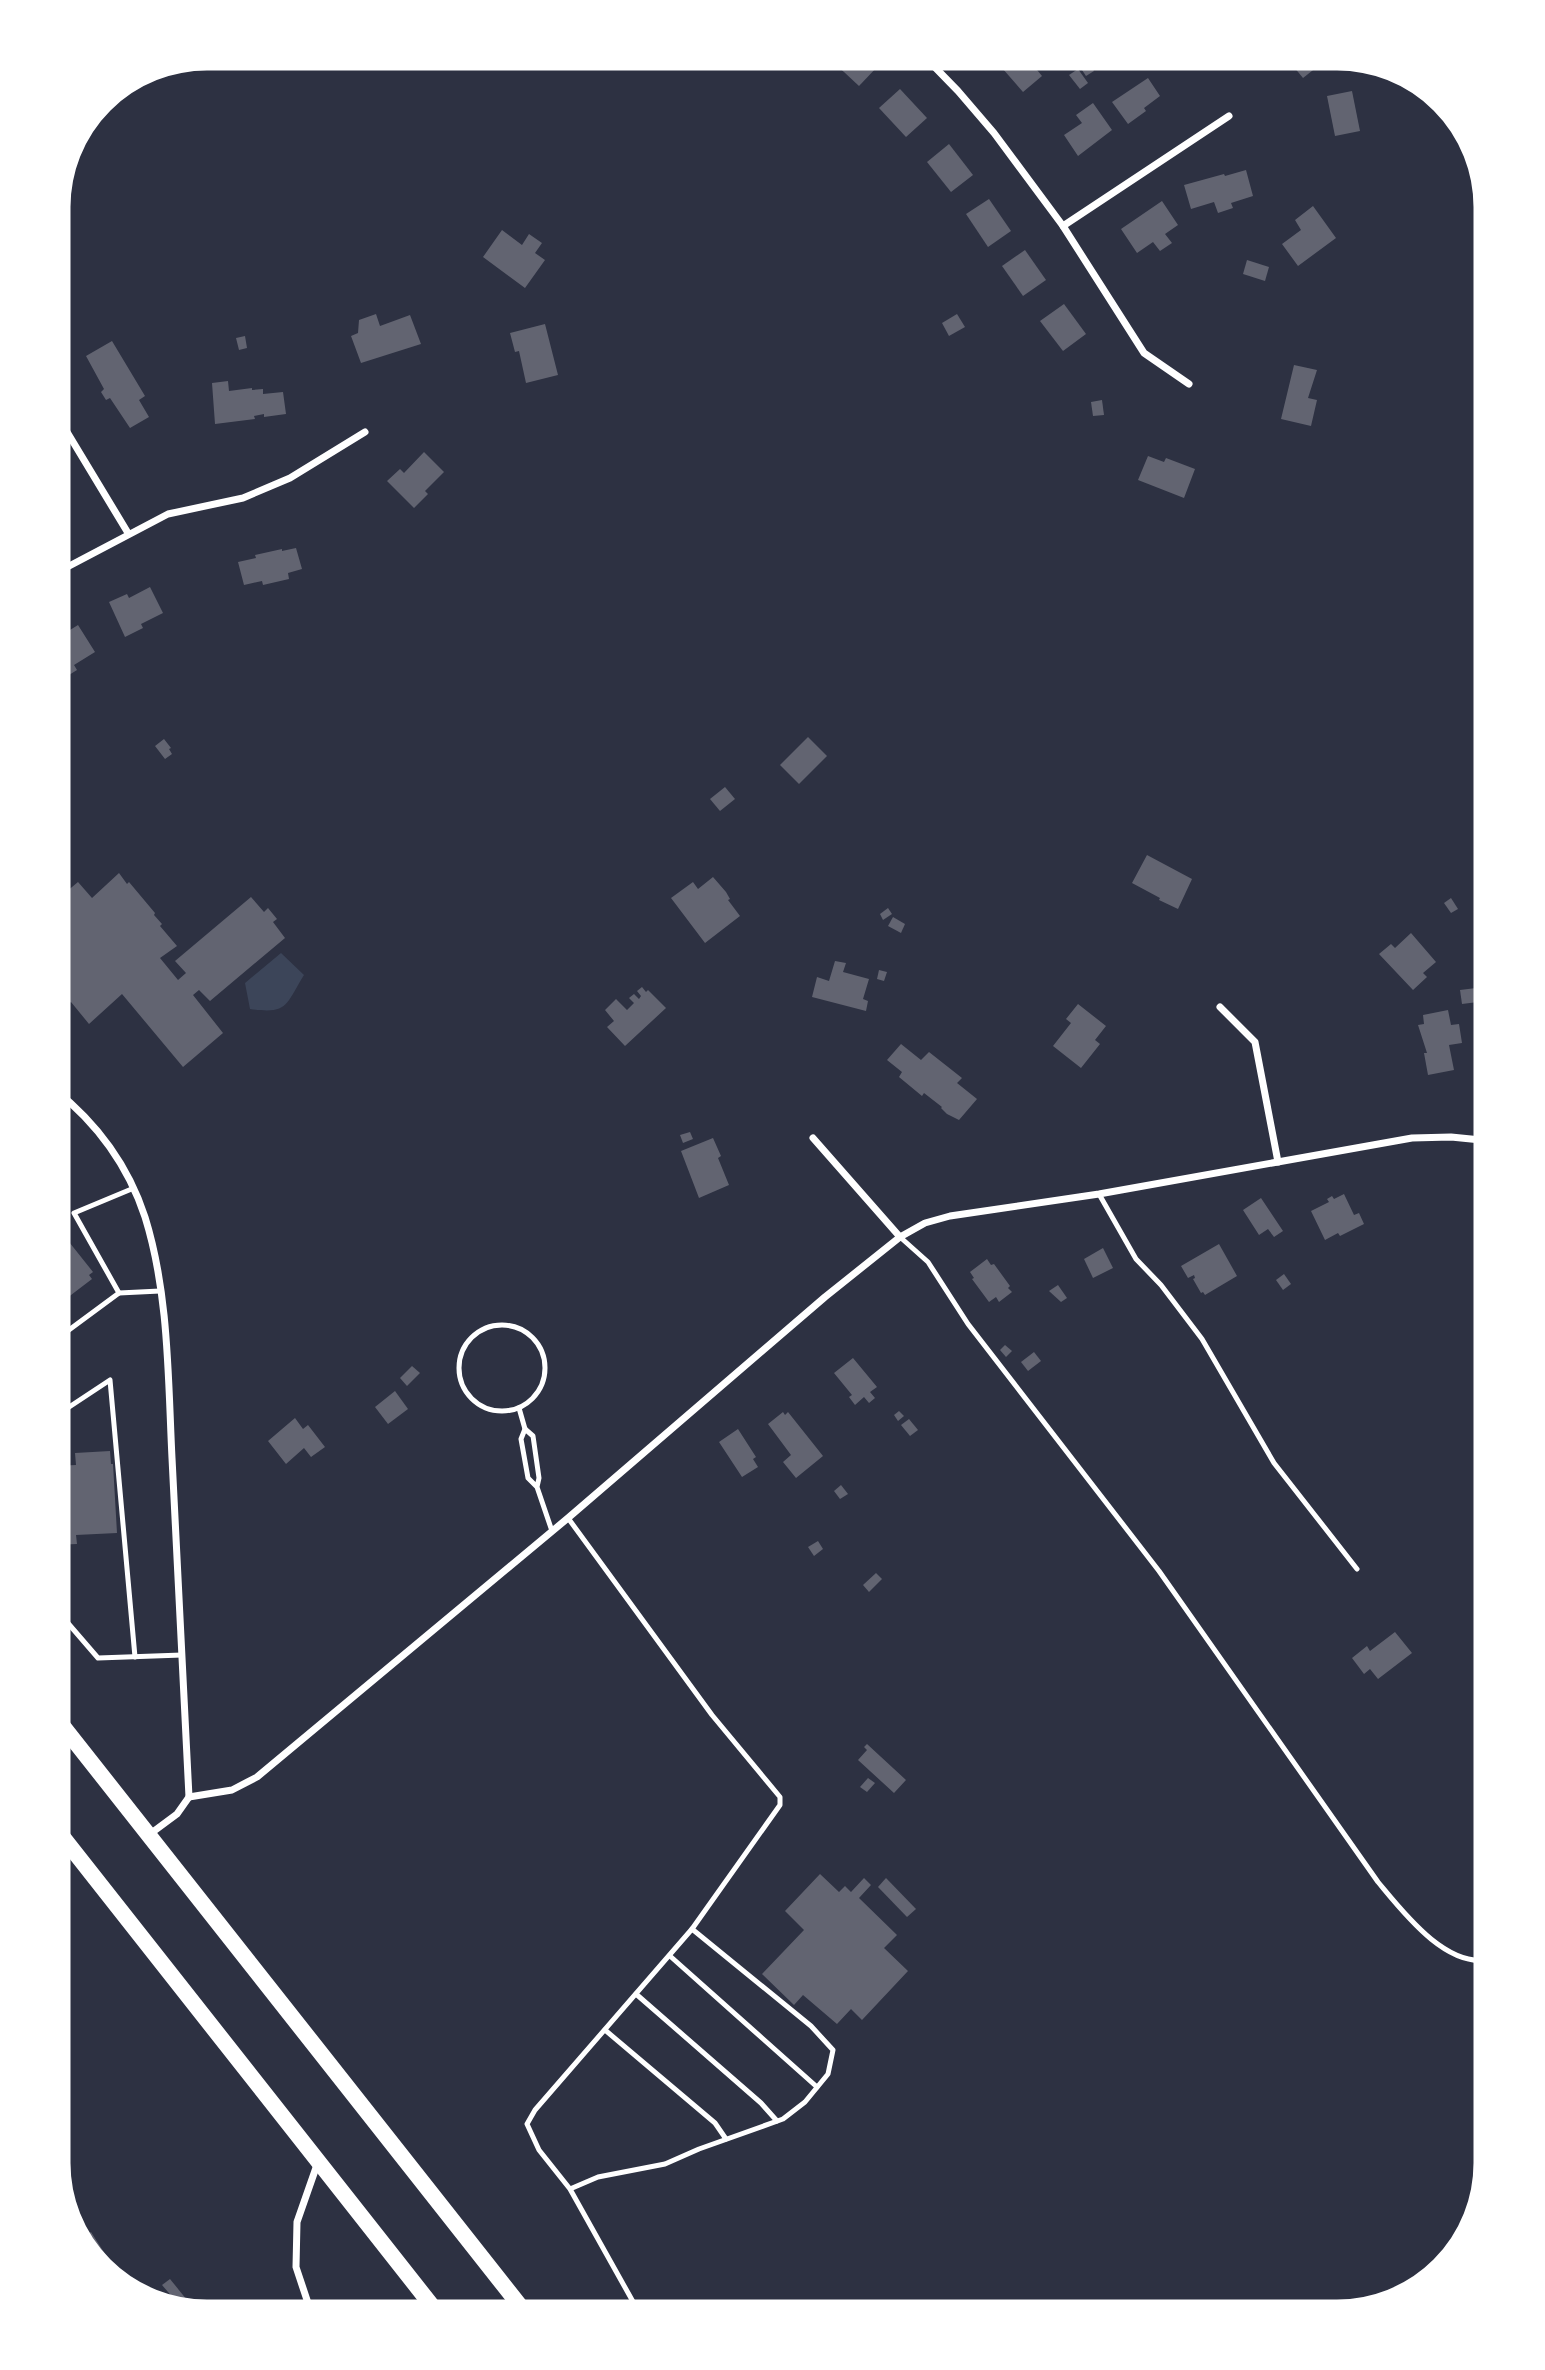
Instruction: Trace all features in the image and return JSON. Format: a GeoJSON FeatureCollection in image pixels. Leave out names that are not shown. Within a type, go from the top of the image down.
{"type":"FeatureCollection","features":[{"type":"Feature","properties":{"kind":"highway"},"geometry":{"type":"LineString","coordinates":[[66,1730],[518,2303]]}},
{"type":"Feature","properties":{"kind":"highway"},"geometry":{"type":"LineString","coordinates":[[66,1841],[431,2303]]}},
{"type":"Feature","properties":{"kind":"street"},"geometry":{"type":"LineString","coordinates":[[934,67],[994,133],[1063,226],[1144,353],[1189,384]]}},
{"type":"Feature","properties":{"kind":"street"},"geometry":{"type":"LineString","coordinates":[[1063,226],[1229,116]]}},
{"type":"Feature","properties":{"kind":"street"},"geometry":{"type":"LineString","coordinates":[[67,432],[128,533]]}},
{"type":"Feature","properties":{"kind":"street"},"geometry":{"type":"LineString","coordinates":[[67,567],[168,514],[243,498],[290,478],[365,432]]}},
{"type":"Feature","properties":{"kind":"street"},"geometry":{"type":"LineString","coordinates":[[1220,1007],[1255,1042],[1278,1162]]}},
{"type":"Feature","properties":{"kind":"street"},"geometry":{"type":"LineString","coordinates":[[67,1100],[93,1123],[111,1146],[134,1188],[145,1217],[166,1332],[189,1797],[177,1814],[150,1834]]}},
{"type":"Feature","properties":{"kind":"street"},"geometry":{"type":"LineString","coordinates":[[813,1138],[901,1237]]}},
{"type":"Feature","properties":{"kind":"street"},"geometry":{"type":"LineString","coordinates":[[189,1797],[232,1790],[257,1777],[568,1518],[825,1297],[901,1237],[925,1223],[950,1216],[1099,1194],[1412,1138],[1478,1140]]}},
{"type":"Feature","properties":{"kind":"street"},"geometry":{"type":"LineString","coordinates":[[308,2303],[296,2267],[297,2222],[318,2162]]}},
{"type":"Feature","properties":{"kind":"lane"},"geometry":{"type":"LineString","coordinates":[[119,1293],[74,1213],[134,1188]]}},
{"type":"Feature","properties":{"kind":"lane"},"geometry":{"type":"LineString","coordinates":[[1099,1194],[1136,1259],[1161,1285],[1202,1339],[1274,1462],[1357,1570]]}},
{"type":"Feature","properties":{"kind":"lane"},"geometry":{"type":"LineString","coordinates":[[901,1237],[928,1262],[968,1324],[1159,1571],[1378,1882],[1411,1919],[1441,1946],[1454,1955],[1478,1961]]}},
{"type":"Feature","properties":{"kind":"lane"},"geometry":{"type":"LineString","coordinates":[[66,1332],[119,1293],[160,1291]]}},
{"type":"Feature","properties":{"kind":"lane"},"geometry":{"type":"LineString","coordinates":[[496,1325],[510,1325],[524,1330],[535,1339],[542,1350],[546,1364],[540,1390],[531,1401],[519,1408],[490,1410],[466,1393],[460,1380],[460,1358],[470,1339],[482,1330],[496,1325]]}},
{"type":"Feature","properties":{"kind":"lane"},"geometry":{"type":"LineString","coordinates":[[66,1409],[110,1380],[135,1657]]}},
{"type":"Feature","properties":{"kind":"lane"},"geometry":{"type":"LineString","coordinates":[[519,1408],[525,1429],[533,1436],[539,1478],[537,1487]]}},
{"type":"Feature","properties":{"kind":"lane"},"geometry":{"type":"LineString","coordinates":[[525,1429],[521,1439],[528,1478],[537,1487],[552,1531]]}},
{"type":"Feature","properties":{"kind":"lane"},"geometry":{"type":"LineString","coordinates":[[568,1518],[712,1715],[780,1797],[780,1805],[692,1929],[535,2110],[527,2124],[539,2150],[570,2189],[634,2303]]}},
{"type":"Feature","properties":{"kind":"lane"},"geometry":{"type":"LineString","coordinates":[[66,1621],[97,1658],[182,1654]]}},
{"type":"Feature","properties":{"kind":"lane"},"geometry":{"type":"LineString","coordinates":[[570,2189],[598,2177],[666,2164],[783,2119],[805,2102],[828,2074],[833,2050],[811,2026],[692,1929]]}},
{"type":"Feature","properties":{"kind":"lane"},"geometry":{"type":"LineString","coordinates":[[670,1955],[817,2087]]}},
{"type":"Feature","properties":{"kind":"lane"},"geometry":{"type":"LineString","coordinates":[[636,1994],[761,2103],[777,2121]]}},
{"type":"Feature","properties":{"kind":"lane"},"geometry":{"type":"LineString","coordinates":[[605,2030],[715,2123],[726,2139]]}},
{"type":"Feature","properties":{"kind":"shaded area"},"geometry":{"type":"Polygon","coordinates":[[[281,953],[304,975],[284,1006],[272,1010],[250,1009],[245,983],[281,953]]]}},
{"type":"Feature","properties":{"kind":"building"},"geometry":{"type":"Polygon","coordinates":[[[838,67],[877,67],[859,86],[838,67]]]}},
{"type":"Feature","properties":{"kind":"building"},"geometry":{"type":"Polygon","coordinates":[[[1001,67],[1034,67],[1042,76],[1023,92],[1001,67]]]}},
{"type":"Feature","properties":{"kind":"building"},"geometry":{"type":"Polygon","coordinates":[[[1091,67],[1094,71],[1086,76],[1082,70],[1091,67]]]}},
{"type":"Feature","properties":{"kind":"building"},"geometry":{"type":"Polygon","coordinates":[[[1294,67],[1317,67],[1303,78],[1294,67]]]}},
{"type":"Feature","properties":{"kind":"building"},"geometry":{"type":"Polygon","coordinates":[[[1078,69],[1088,83],[1080,89],[1069,75],[1078,69]]]}},
{"type":"Feature","properties":{"kind":"building"},"geometry":{"type":"Polygon","coordinates":[[[1148,78],[1160,96],[1128,124],[1112,102],[1148,78]]]}},
{"type":"Feature","properties":{"kind":"building"},"geometry":{"type":"Polygon","coordinates":[[[900,89],[927,118],[906,137],[879,108],[900,89]]]}},
{"type":"Feature","properties":{"kind":"building"},"geometry":{"type":"Polygon","coordinates":[[[1352,91],[1360,131],[1335,136],[1327,96],[1352,91]]]}},
{"type":"Feature","properties":{"kind":"building"},"geometry":{"type":"Polygon","coordinates":[[[1093,103],[1112,130],[1078,156],[1064,135],[1082,123],[1076,115],[1093,103]]]}},
{"type":"Feature","properties":{"kind":"building"},"geometry":{"type":"Polygon","coordinates":[[[949,144],[973,175],[951,192],[927,162],[949,144]]]}},
{"type":"Feature","properties":{"kind":"building"},"geometry":{"type":"Polygon","coordinates":[[[1246,170],[1253,196],[1231,203],[1233,208],[1218,213],[1214,202],[1191,209],[1184,185],[1246,170]]]}},
{"type":"Feature","properties":{"kind":"building"},"geometry":{"type":"Polygon","coordinates":[[[989,199],[1011,231],[988,247],[966,214],[989,199]]]}},
{"type":"Feature","properties":{"kind":"building"},"geometry":{"type":"Polygon","coordinates":[[[1162,201],[1178,225],[1165,234],[1172,243],[1160,251],[1153,242],[1137,253],[1121,229],[1162,201]]]}},
{"type":"Feature","properties":{"kind":"building"},"geometry":{"type":"Polygon","coordinates":[[[1313,206],[1336,238],[1298,266],[1282,244],[1301,230],[1295,220],[1313,206]]]}},
{"type":"Feature","properties":{"kind":"building"},"geometry":{"type":"Polygon","coordinates":[[[502,230],[522,245],[529,234],[542,243],[535,253],[545,260],[525,288],[483,257],[502,230]]]}},
{"type":"Feature","properties":{"kind":"building"},"geometry":{"type":"Polygon","coordinates":[[[1025,250],[1046,280],[1023,296],[1002,266],[1025,250]]]}},
{"type":"Feature","properties":{"kind":"building"},"geometry":{"type":"Polygon","coordinates":[[[1247,260],[1269,267],[1265,281],[1243,274],[1247,260]]]}},
{"type":"Feature","properties":{"kind":"building"},"geometry":{"type":"Polygon","coordinates":[[[1064,304],[1086,334],[1063,351],[1040,321],[1064,304]]]}},
{"type":"Feature","properties":{"kind":"building"},"geometry":{"type":"Polygon","coordinates":[[[376,314],[380,326],[410,315],[421,344],[361,363],[351,336],[358,333],[359,320],[376,314]]]}},
{"type":"Feature","properties":{"kind":"building"},"geometry":{"type":"Polygon","coordinates":[[[957,314],[965,327],[949,336],[942,323],[957,314]]]}},
{"type":"Feature","properties":{"kind":"building"},"geometry":{"type":"Polygon","coordinates":[[[545,324],[558,375],[526,383],[519,351],[515,352],[510,333],[545,324]]]}},
{"type":"Feature","properties":{"kind":"building"},"geometry":{"type":"Polygon","coordinates":[[[245,336],[247,348],[239,350],[236,338],[245,336]]]}},
{"type":"Feature","properties":{"kind":"building"},"geometry":{"type":"Polygon","coordinates":[[[112,341],[145,396],[139,400],[149,417],[130,428],[110,398],[106,400],[101,392],[104,389],[86,356],[112,341]]]}},
{"type":"Feature","properties":{"kind":"building"},"geometry":{"type":"Polygon","coordinates":[[[1294,365],[1317,370],[1308,398],[1317,400],[1311,426],[1281,419],[1294,365]]]}},
{"type":"Feature","properties":{"kind":"building"},"geometry":{"type":"Polygon","coordinates":[[[228,381],[229,391],[252,388],[263,389],[263,394],[283,392],[286,414],[264,417],[264,414],[254,416],[255,419],[215,424],[212,383],[228,381]]]}},
{"type":"Feature","properties":{"kind":"building"},"geometry":{"type":"Polygon","coordinates":[[[1102,400],[1104,415],[1093,416],[1091,402],[1102,400]]]}},
{"type":"Feature","properties":{"kind":"building"},"geometry":{"type":"Polygon","coordinates":[[[424,452],[444,472],[425,491],[428,494],[414,508],[387,481],[400,469],[404,473],[424,452]]]}},
{"type":"Feature","properties":{"kind":"building"},"geometry":{"type":"Polygon","coordinates":[[[1148,456],[1164,462],[1166,458],[1195,469],[1184,498],[1138,480],[1148,456]]]}},
{"type":"Feature","properties":{"kind":"building"},"geometry":{"type":"Polygon","coordinates":[[[296,548],[302,569],[288,573],[289,579],[263,585],[262,581],[244,585],[238,562],[256,558],[255,555],[296,548]]]}},
{"type":"Feature","properties":{"kind":"building"},"geometry":{"type":"Polygon","coordinates":[[[150,587],[163,613],[141,624],[143,628],[125,637],[109,602],[127,594],[129,598],[150,587]]]}},
{"type":"Feature","properties":{"kind":"building"},"geometry":{"type":"Polygon","coordinates":[[[78,625],[95,652],[74,665],[77,670],[67,676],[67,632],[78,625]]]}},
{"type":"Feature","properties":{"kind":"building"},"geometry":{"type":"Polygon","coordinates":[[[808,737],[827,756],[799,784],[780,765],[808,737]]]}},
{"type":"Feature","properties":{"kind":"building"},"geometry":{"type":"Polygon","coordinates":[[[164,739],[172,754],[165,759],[155,746],[164,739]]]}},
{"type":"Feature","properties":{"kind":"building"},"geometry":{"type":"Polygon","coordinates":[[[725,787],[735,799],[720,811],[710,799],[725,787]]]}},
{"type":"Feature","properties":{"kind":"building"},"geometry":{"type":"Polygon","coordinates":[[[1147,855],[1192,879],[1178,909],[1132,883],[1147,855]]]}},
{"type":"Feature","properties":{"kind":"building"},"geometry":{"type":"Polygon","coordinates":[[[119,873],[127,884],[129,882],[155,913],[162,924],[160,926],[177,946],[160,958],[178,980],[186,973],[175,961],[251,897],[264,912],[268,908],[277,919],[273,922],[285,938],[210,1001],[199,990],[193,995],[223,1033],[183,1067],[122,994],[89,1024],[71,1002],[67,1002],[67,891],[78,882],[92,898],[119,873]]]}},
{"type":"Feature","properties":{"kind":"building"},"geometry":{"type":"Polygon","coordinates":[[[713,877],[726,892],[730,899],[728,900],[740,916],[705,943],[671,898],[693,882],[698,889],[713,877]]]}},
{"type":"Feature","properties":{"kind":"building"},"geometry":{"type":"Polygon","coordinates":[[[1451,898],[1458,909],[1451,913],[1444,903],[1451,898]]]}},
{"type":"Feature","properties":{"kind":"building"},"geometry":{"type":"Polygon","coordinates":[[[888,908],[892,914],[883,920],[880,914],[888,908]]]}},
{"type":"Feature","properties":{"kind":"building"},"geometry":{"type":"Polygon","coordinates":[[[893,917],[905,924],[901,933],[888,926],[893,917]]]}},
{"type":"Feature","properties":{"kind":"building"},"geometry":{"type":"Polygon","coordinates":[[[1411,933],[1436,962],[1423,973],[1427,977],[1413,990],[1379,954],[1391,944],[1395,948],[1411,933]]]}},
{"type":"Feature","properties":{"kind":"building"},"geometry":{"type":"Polygon","coordinates":[[[835,961],[846,963],[843,972],[869,979],[863,999],[868,1001],[866,1011],[812,997],[817,977],[829,981],[835,961]]]}},
{"type":"Feature","properties":{"kind":"building"},"geometry":{"type":"Polygon","coordinates":[[[879,970],[887,972],[884,981],[877,979],[879,970]]]}},
{"type":"Feature","properties":{"kind":"building"},"geometry":{"type":"Polygon","coordinates":[[[642,987],[666,1008],[625,1046],[607,1027],[614,1021],[605,1010],[616,999],[627,1010],[634,1003],[629,998],[634,994],[639,999],[641,996],[637,991],[642,987]]]}},
{"type":"Feature","properties":{"kind":"building"},"geometry":{"type":"Polygon","coordinates":[[[1476,988],[1478,1002],[1462,1004],[1460,990],[1476,988]]]}},
{"type":"Feature","properties":{"kind":"building"},"geometry":{"type":"Polygon","coordinates":[[[1078,1004],[1106,1026],[1095,1040],[1100,1044],[1081,1068],[1053,1046],[1071,1023],[1066,1019],[1078,1004]]]}},
{"type":"Feature","properties":{"kind":"building"},"geometry":{"type":"Polygon","coordinates":[[[1448,1010],[1451,1025],[1459,1024],[1462,1043],[1449,1045],[1454,1070],[1428,1075],[1424,1053],[1427,1053],[1418,1025],[1424,1024],[1423,1015],[1448,1010]]]}},
{"type":"Feature","properties":{"kind":"building"},"geometry":{"type":"Polygon","coordinates":[[[901,1044],[921,1060],[929,1052],[962,1078],[957,1083],[977,1099],[959,1120],[947,1114],[924,1093],[922,1096],[899,1077],[902,1072],[887,1060],[901,1044]]]}},
{"type":"Feature","properties":{"kind":"building"},"geometry":{"type":"Polygon","coordinates":[[[690,1132],[693,1139],[683,1143],[680,1135],[690,1132]]]}},
{"type":"Feature","properties":{"kind":"building"},"geometry":{"type":"Polygon","coordinates":[[[713,1138],[729,1185],[699,1198],[681,1151],[713,1138]]]}},
{"type":"Feature","properties":{"kind":"building"},"geometry":{"type":"Polygon","coordinates":[[[1344,1194],[1354,1215],[1359,1213],[1364,1224],[1325,1240],[1311,1211],[1329,1202],[1327,1199],[1332,1196],[1334,1199],[1344,1194]]]}},
{"type":"Feature","properties":{"kind":"building"},"geometry":{"type":"Polygon","coordinates":[[[1261,1198],[1283,1231],[1274,1237],[1268,1229],[1259,1235],[1243,1210],[1261,1198]]]}},
{"type":"Feature","properties":{"kind":"building"},"geometry":{"type":"Polygon","coordinates":[[[66,1239],[93,1272],[89,1275],[92,1279],[66,1299],[66,1239]]]}},
{"type":"Feature","properties":{"kind":"building"},"geometry":{"type":"Polygon","coordinates":[[[1219,1244],[1237,1276],[1205,1295],[1193,1279],[1194,1275],[1188,1278],[1181,1266],[1219,1244]]]}},
{"type":"Feature","properties":{"kind":"building"},"geometry":{"type":"Polygon","coordinates":[[[1103,1248],[1113,1268],[1093,1278],[1084,1259],[1103,1248]]]}},
{"type":"Feature","properties":{"kind":"building"},"geometry":{"type":"Polygon","coordinates":[[[987,1259],[991,1265],[994,1264],[1012,1292],[999,1302],[996,1297],[989,1302],[970,1272],[987,1259]]]}},
{"type":"Feature","properties":{"kind":"building"},"geometry":{"type":"Polygon","coordinates":[[[1284,1274],[1291,1284],[1283,1290],[1276,1280],[1284,1274]]]}},
{"type":"Feature","properties":{"kind":"building"},"geometry":{"type":"Polygon","coordinates":[[[1058,1285],[1067,1298],[1061,1302],[1049,1291],[1058,1285]]]}},
{"type":"Feature","properties":{"kind":"building"},"geometry":{"type":"Polygon","coordinates":[[[1005,1345],[1012,1351],[1006,1357],[1000,1350],[1005,1345]]]}},
{"type":"Feature","properties":{"kind":"building"},"geometry":{"type":"Polygon","coordinates":[[[1034,1352],[1041,1361],[1028,1371],[1021,1362],[1034,1352]]]}},
{"type":"Feature","properties":{"kind":"building"},"geometry":{"type":"Polygon","coordinates":[[[853,1358],[877,1387],[870,1392],[875,1398],[869,1403],[864,1397],[855,1405],[849,1397],[852,1395],[834,1373],[853,1358]]]}},
{"type":"Feature","properties":{"kind":"building"},"geometry":{"type":"Polygon","coordinates":[[[412,1366],[420,1373],[407,1386],[400,1378],[412,1366]]]}},
{"type":"Feature","properties":{"kind":"building"},"geometry":{"type":"Polygon","coordinates":[[[395,1391],[408,1409],[388,1424],[375,1407],[395,1391]]]}},
{"type":"Feature","properties":{"kind":"building"},"geometry":{"type":"Polygon","coordinates":[[[899,1411],[904,1416],[898,1421],[894,1415],[899,1411]]]}},
{"type":"Feature","properties":{"kind":"building"},"geometry":{"type":"Polygon","coordinates":[[[783,1412],[785,1415],[788,1412],[823,1456],[796,1478],[783,1462],[791,1455],[768,1424],[783,1412]]]}},
{"type":"Feature","properties":{"kind":"building"},"geometry":{"type":"Polygon","coordinates":[[[295,1418],[303,1429],[308,1425],[325,1447],[311,1457],[304,1448],[286,1464],[268,1441],[295,1418]]]}},
{"type":"Feature","properties":{"kind":"building"},"geometry":{"type":"Polygon","coordinates":[[[909,1419],[918,1430],[910,1436],[901,1425],[909,1419]]]}},
{"type":"Feature","properties":{"kind":"building"},"geometry":{"type":"Polygon","coordinates":[[[738,1429],[756,1457],[753,1459],[758,1467],[742,1477],[719,1442],[738,1429]]]}},
{"type":"Feature","properties":{"kind":"building"},"geometry":{"type":"Polygon","coordinates":[[[110,1451],[117,1533],[76,1535],[77,1544],[66,1544],[66,1465],[76,1465],[75,1453],[110,1451]]]}},
{"type":"Feature","properties":{"kind":"building"},"geometry":{"type":"Polygon","coordinates":[[[841,1485],[848,1494],[840,1499],[834,1491],[841,1485]]]}},
{"type":"Feature","properties":{"kind":"building"},"geometry":{"type":"Polygon","coordinates":[[[818,1541],[823,1549],[814,1556],[808,1547],[818,1541]]]}},
{"type":"Feature","properties":{"kind":"building"},"geometry":{"type":"Polygon","coordinates":[[[876,1573],[882,1579],[869,1592],[863,1585],[876,1573]]]}},
{"type":"Feature","properties":{"kind":"building"},"geometry":{"type":"Polygon","coordinates":[[[1395,1632],[1412,1653],[1378,1679],[1370,1669],[1364,1674],[1352,1658],[1367,1646],[1370,1651],[1395,1632]]]}},
{"type":"Feature","properties":{"kind":"building"},"geometry":{"type":"Polygon","coordinates":[[[867,1744],[906,1780],[894,1793],[858,1760],[867,1750],[864,1747],[867,1744]]]}},
{"type":"Feature","properties":{"kind":"building"},"geometry":{"type":"Polygon","coordinates":[[[868,1778],[875,1783],[867,1792],[860,1787],[868,1778]]]}},
{"type":"Feature","properties":{"kind":"building"},"geometry":{"type":"Polygon","coordinates":[[[820,1874],[839,1892],[845,1886],[851,1892],[864,1878],[871,1885],[859,1898],[897,1935],[884,1948],[908,1971],[862,2020],[851,2009],[837,2024],[803,1995],[794,2005],[762,1974],[804,1930],[785,1911],[820,1874]]]}},
{"type":"Feature","properties":{"kind":"building"},"geometry":{"type":"Polygon","coordinates":[[[886,1878],[916,1909],[907,1917],[878,1887],[886,1878]]]}},
{"type":"Feature","properties":{"kind":"building"},"geometry":{"type":"Polygon","coordinates":[[[91,2232],[107,2257],[102,2255],[87,2235],[91,2232]]]}},
{"type":"Feature","properties":{"kind":"building"},"geometry":{"type":"Polygon","coordinates":[[[170,2279],[187,2300],[174,2299],[162,2285],[170,2279]]]}}]}
